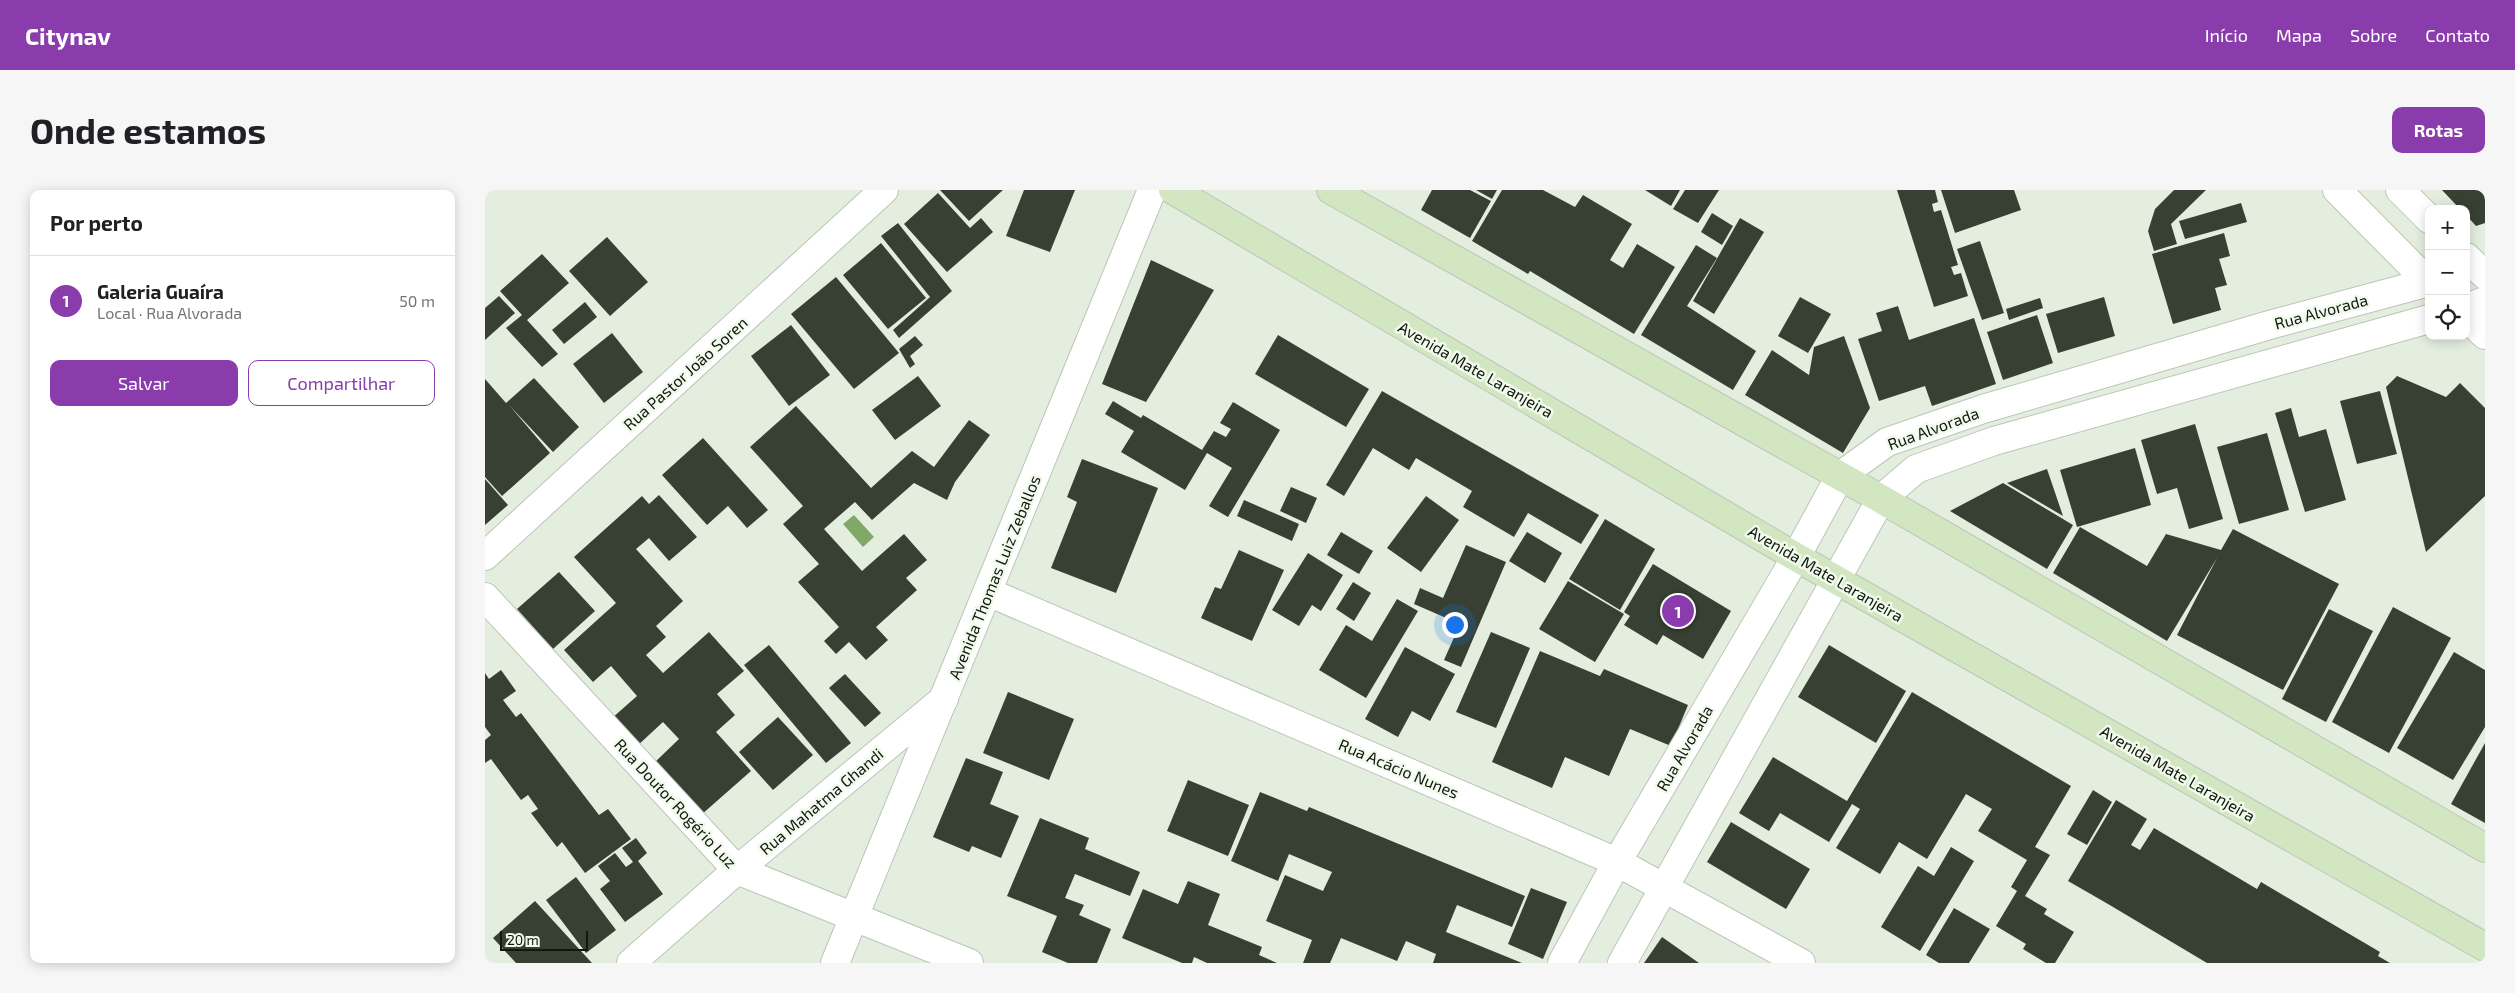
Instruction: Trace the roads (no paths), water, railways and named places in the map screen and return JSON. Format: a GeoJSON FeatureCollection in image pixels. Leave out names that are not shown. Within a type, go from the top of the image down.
{"type":"FeatureCollection","features":[{"type":"Feature","properties":{"kind":"main road","name":"Avenida Mate Laranjeira"},"geometry":{"type":"LineString","coordinates":[[1173,190],[1796,557],[2485,947]]}},
{"type":"Feature","properties":{"kind":"main road"},"geometry":{"type":"LineString","coordinates":[[1331,190],[1841,476],[2485,848]]}},
{"type":"Feature","properties":{"kind":"street","name":"Rua Pastor João Soren"},"geometry":{"type":"LineString","coordinates":[[485,556],[885,190]]}},
{"type":"Feature","properties":{"kind":"street","name":"Avenida Thomas Luiz Zeballos"},"geometry":{"type":"LineString","coordinates":[[835,963],[1152,190]]}},
{"type":"Feature","properties":{"kind":"street"},"geometry":{"type":"LineString","coordinates":[[2337,190],[2425,278]]}},
{"type":"Feature","properties":{"kind":"street"},"geometry":{"type":"LineString","coordinates":[[2400,190],[2425,215]]}},
{"type":"Feature","properties":{"kind":"street","name":"Rua Alvorada"},"geometry":{"type":"LineString","coordinates":[[1562,963],[1617,862],[1796,557],[1841,476],[1887,442],[1983,409],[2273,324],[2425,283]]}},
{"type":"Feature","properties":{"kind":"street"},"geometry":{"type":"LineString","coordinates":[[2470,307],[2485,301]]}},
{"type":"Feature","properties":{"kind":"street","name":"Rua Alvorada"},"geometry":{"type":"LineString","coordinates":[[1622,963],[1881,499],[1916,469],[1994,441],[2425,320]]}},
{"type":"Feature","properties":{"kind":"street"},"geometry":{"type":"LineString","coordinates":[[2470,320],[2485,335]]}},
{"type":"Feature","properties":{"kind":"street"},"geometry":{"type":"LineString","coordinates":[[2273,324],[2287,358]]}},
{"type":"Feature","properties":{"kind":"street"},"geometry":{"type":"LineString","coordinates":[[1983,409],[1994,441]]}},
{"type":"Feature","properties":{"kind":"street","name":"Rua Acácio Nunes"},"geometry":{"type":"LineString","coordinates":[[988,592],[1617,862],[1801,963]]}},
{"type":"Feature","properties":{"kind":"street","name":"Rua Doutor Rogério Luz"},"geometry":{"type":"LineString","coordinates":[[485,597],[737,870],[969,963]]}},
{"type":"Feature","properties":{"kind":"street","name":"Rua Mahatma Ghandi"},"geometry":{"type":"LineString","coordinates":[[631,963],[737,870],[943,700]]}},
{"type":"Feature","properties":{"kind":"place","name":"Galeria Guaíra"},"geometry":{"type":"Point","coordinates":[1678,611]}}]}
